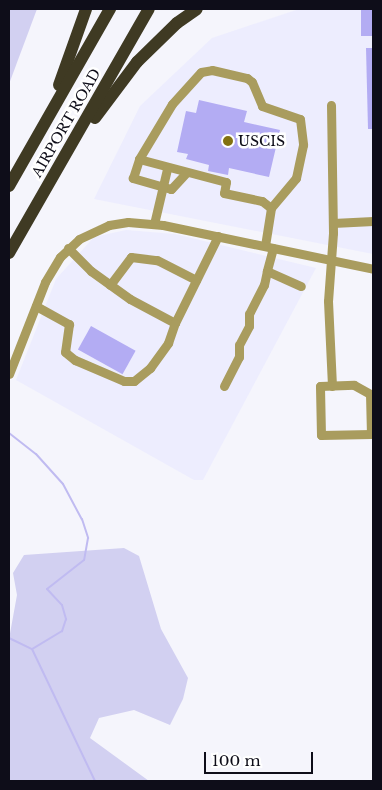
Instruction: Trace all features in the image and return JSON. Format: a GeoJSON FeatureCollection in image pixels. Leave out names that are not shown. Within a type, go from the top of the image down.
{"type":"FeatureCollection","features":[{"type":"Feature","properties":{"kind":"highway"},"geometry":{"type":"LineString","coordinates":[[44,124],[86,9]]}},
{"type":"Feature","properties":{"kind":"highway","name":"AIRPORT ROAD"},"geometry":{"type":"LineString","coordinates":[[9,186],[110,9]]}},
{"type":"Feature","properties":{"kind":"highway","name":"AIRPORT ROAD"},"geometry":{"type":"LineString","coordinates":[[9,253],[149,9]]}},
{"type":"Feature","properties":{"kind":"highway"},"geometry":{"type":"LineString","coordinates":[[39,201],[109,96],[137,62],[177,23],[197,9]]}},
{"type":"Feature","properties":{"kind":"street"},"geometry":{"type":"LineString","coordinates":[[186,173],[171,189],[133,178],[139,159],[172,104],[201,72],[212,70],[247,78],[252,82],[262,106],[298,117],[303,129],[303,146],[296,178],[271,208],[267,272],[264,285],[249,314],[249,326],[239,345],[239,357],[224,386]]}},
{"type":"Feature","properties":{"kind":"street"},"geometry":{"type":"LineString","coordinates":[[331,105],[333,223],[328,301],[332,386]]}},
{"type":"Feature","properties":{"kind":"street"},"geometry":{"type":"LineString","coordinates":[[139,159],[167,169],[226,182],[224,193],[262,201],[271,208]]}},
{"type":"Feature","properties":{"kind":"street"},"geometry":{"type":"LineString","coordinates":[[154,224],[167,169]]}},
{"type":"Feature","properties":{"kind":"street"},"geometry":{"type":"LineString","coordinates":[[333,223],[373,221]]}},
{"type":"Feature","properties":{"kind":"street"},"geometry":{"type":"LineString","coordinates":[[9,374],[52,270],[68,248],[92,231],[109,225],[128,222],[154,224],[373,269]]}},
{"type":"Feature","properties":{"kind":"street"},"geometry":{"type":"LineString","coordinates":[[36,306],[70,324],[66,352],[75,360],[124,381],[134,381],[150,368],[168,343],[175,323],[218,236]]}},
{"type":"Feature","properties":{"kind":"street"},"geometry":{"type":"LineString","coordinates":[[68,248],[110,284],[175,323]]}},
{"type":"Feature","properties":{"kind":"street"},"geometry":{"type":"LineString","coordinates":[[110,284],[131,257],[158,260],[196,280]]}},
{"type":"Feature","properties":{"kind":"street"},"geometry":{"type":"LineString","coordinates":[[267,272],[301,286]]}},
{"type":"Feature","properties":{"kind":"street"},"geometry":{"type":"LineString","coordinates":[[354,385],[370,394],[371,434],[321,435],[320,386],[332,386],[354,385]]}},
{"type":"Feature","properties":{"kind":"shaded area"},"geometry":{"type":"Polygon","coordinates":[[[9,9],[37,9],[9,84],[9,9]]]}},
{"type":"Feature","properties":{"kind":"shaded area"},"geometry":{"type":"Polygon","coordinates":[[[299,9],[373,9],[373,254],[94,199],[140,106],[212,38],[299,9]]]}},
{"type":"Feature","properties":{"kind":"shaded area"},"geometry":{"type":"Polygon","coordinates":[[[126,230],[175,234],[316,268],[203,480],[194,480],[16,380],[56,279],[94,237],[126,230]]]}},
{"type":"Feature","properties":{"kind":"shaded area"},"geometry":{"type":"Polygon","coordinates":[[[124,548],[139,556],[161,629],[188,678],[183,699],[170,725],[134,710],[99,718],[90,738],[149,781],[9,781],[9,639],[17,595],[13,573],[24,555],[124,548]]]}},
{"type":"Feature","properties":{"kind":"building"},"geometry":{"type":"Polygon","coordinates":[[[361,9],[373,9],[373,36],[361,36],[361,9]]]}},
{"type":"Feature","properties":{"kind":"building"},"geometry":{"type":"Polygon","coordinates":[[[366,48],[373,48],[373,129],[368,129],[366,48]]]}},
{"type":"Feature","properties":{"kind":"building","name":"USCIS"},"geometry":{"type":"Polygon","coordinates":[[[199,100],[247,111],[244,122],[280,130],[269,177],[229,168],[228,175],[208,171],[209,165],[186,159],[188,154],[177,152],[186,111],[196,113],[199,100]]]}},
{"type":"Feature","properties":{"kind":"building"},"geometry":{"type":"Polygon","coordinates":[[[91,326],[136,351],[123,374],[78,350],[91,326]]]}},
{"type":"Feature","properties":{"kind":"waterway"},"geometry":{"type":"LineString","coordinates":[[9,433],[36,454],[63,484],[82,519],[88,538],[84,560],[47,589],[62,605],[66,619],[62,631],[32,649]]}},
{"type":"Feature","properties":{"kind":"waterway"},"geometry":{"type":"LineString","coordinates":[[9,638],[32,649],[95,781]]}},
{"type":"Feature","properties":{"kind":"place","name":"USCIS"},"geometry":{"type":"Point","coordinates":[228,141]}}]}
